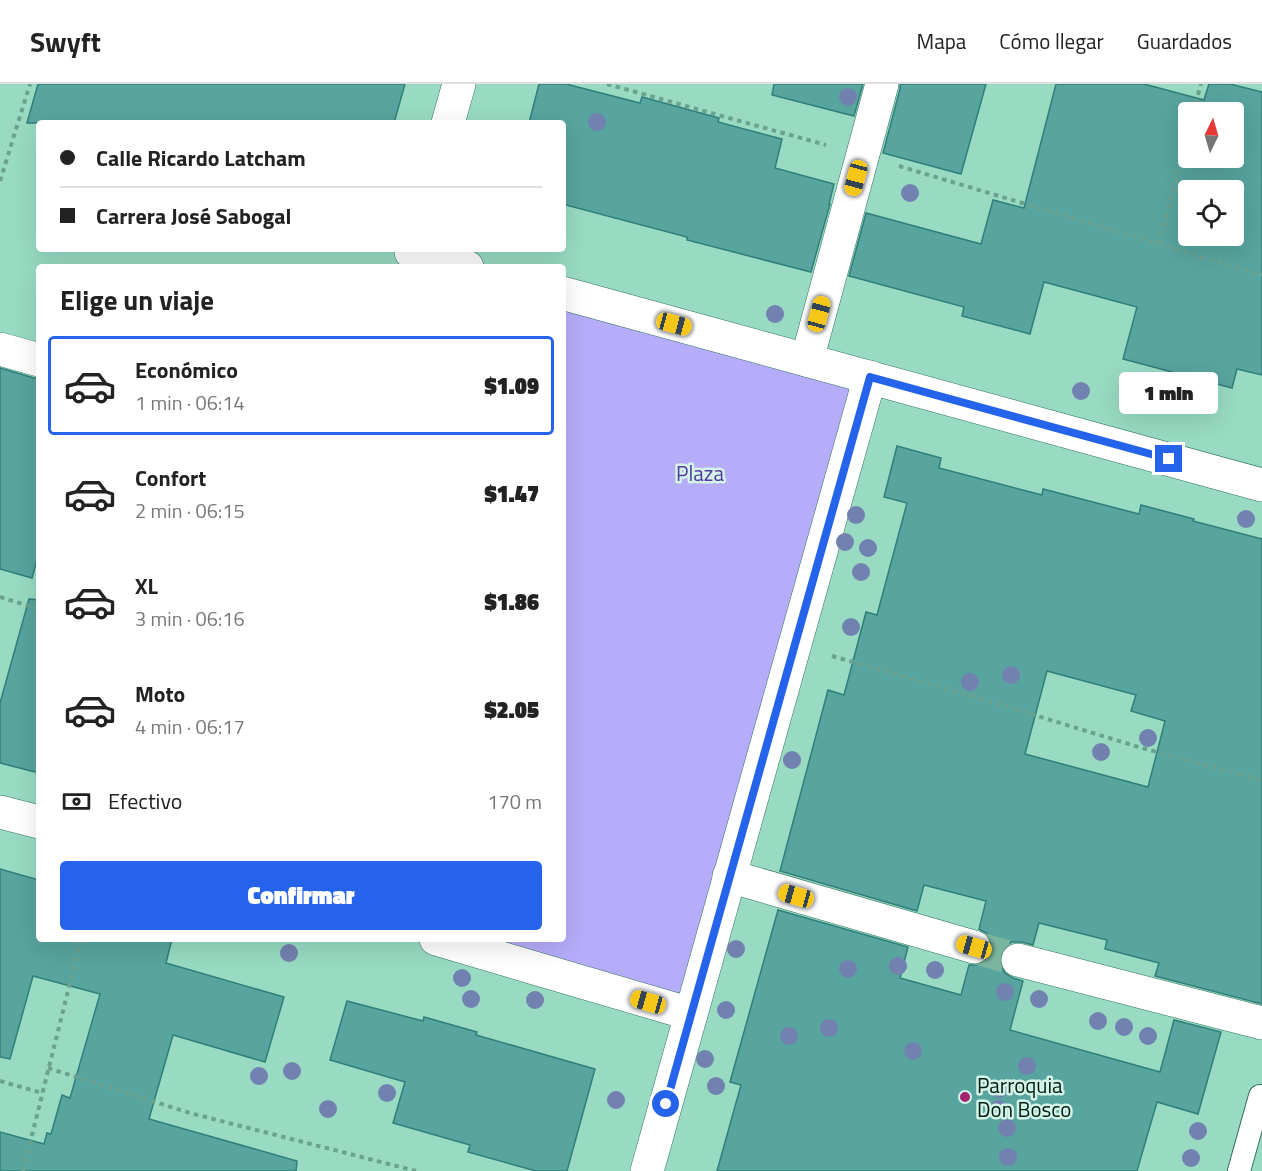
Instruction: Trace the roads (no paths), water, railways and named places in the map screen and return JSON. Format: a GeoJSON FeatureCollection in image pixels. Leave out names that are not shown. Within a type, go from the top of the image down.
{"type":"FeatureCollection","features":[{"type":"Feature","properties":{"kind":"street"},"geometry":{"type":"LineString","coordinates":[[449,120],[459,84]]}},
{"type":"Feature","properties":{"kind":"street"},"geometry":{"type":"LineString","coordinates":[[807,360],[882,84]]}},
{"type":"Feature","properties":{"kind":"street"},"geometry":{"type":"LineString","coordinates":[[410,256],[451,264]]}},
{"type":"Feature","properties":{"kind":"street"},"geometry":{"type":"LineString","coordinates":[[566,294],[1262,484]]}},
{"type":"Feature","properties":{"kind":"street"},"geometry":{"type":"LineString","coordinates":[[0,349],[36,359]]}},
{"type":"Feature","properties":{"kind":"street"},"geometry":{"type":"LineString","coordinates":[[647,1171],[870,377]]}},
{"type":"Feature","properties":{"kind":"street"},"geometry":{"type":"LineString","coordinates":[[0,812],[36,821]]}},
{"type":"Feature","properties":{"kind":"street"},"geometry":{"type":"LineString","coordinates":[[729,876],[974,947]]}},
{"type":"Feature","properties":{"kind":"street"},"geometry":{"type":"LineString","coordinates":[[446,942],[691,1014]]}},
{"type":"Feature","properties":{"kind":"street"},"geometry":{"type":"LineString","coordinates":[[1018,960],[1262,1023]]}},
{"type":"Feature","properties":{"kind":"lane"},"geometry":{"type":"LineString","coordinates":[[1239,1171],[1260,1095]]}},
{"type":"Feature","properties":{"kind":"tunnel"},"geometry":{"type":"LineString","coordinates":[[974,947],[1018,960]]}},
{"type":"Feature","properties":{"kind":"place","name":"Parroquia Don Bosco"},"geometry":{"type":"Point","coordinates":[965,1097]}},
{"type":"Feature","properties":{"kind":"park label","name":"Plaza"},"geometry":{"type":"Point","coordinates":[700,473]}}]}
